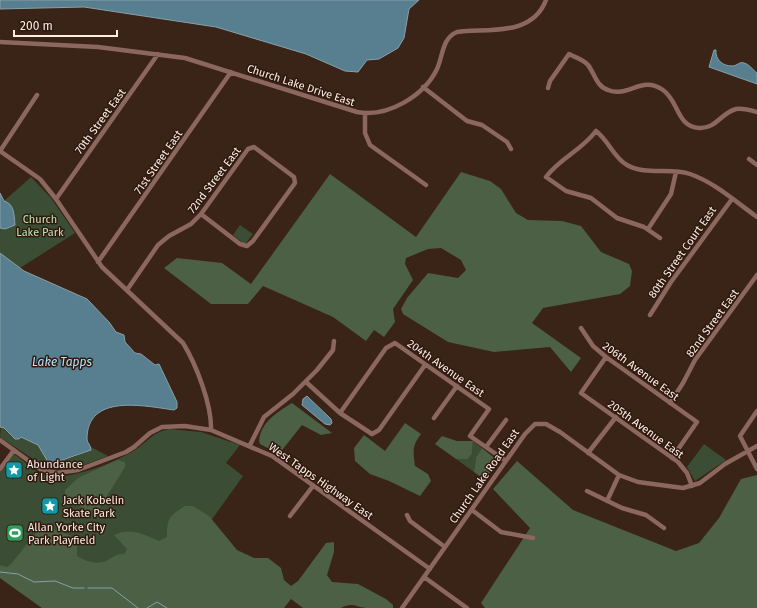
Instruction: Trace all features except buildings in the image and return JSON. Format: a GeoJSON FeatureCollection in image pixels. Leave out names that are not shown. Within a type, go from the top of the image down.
{"type":"FeatureCollection","features":[{"type":"Feature","properties":{"kind":"street","name":"Church Lake Drive East"},"geometry":{"type":"LineString","coordinates":[[0,42],[98,47],[158,54],[198,61],[365,113],[376,113],[395,106],[423,87],[435,72],[445,44],[451,35],[457,32],[505,29],[521,26],[537,15],[546,0]]}},
{"type":"Feature","properties":{"kind":"street","name":"70th Street East"},"geometry":{"type":"LineString","coordinates":[[56,199],[158,54]]}},
{"type":"Feature","properties":{"kind":"street"},"geometry":{"type":"LineString","coordinates":[[548,88],[550,81],[569,54],[586,63],[598,84],[608,90],[621,92],[644,85],[660,88],[671,98],[681,119],[689,125],[697,128],[714,125],[728,112],[736,109],[757,112]]}},
{"type":"Feature","properties":{"kind":"street","name":"71st Street East"},"geometry":{"type":"LineString","coordinates":[[98,262],[231,72]]}},
{"type":"Feature","properties":{"kind":"street"},"geometry":{"type":"LineString","coordinates":[[423,87],[467,121],[482,125],[507,142],[511,149]]}},
{"type":"Feature","properties":{"kind":"street"},"geometry":{"type":"LineString","coordinates":[[37,95],[0,151],[40,179],[56,199],[98,262],[178,338],[186,349],[207,404],[211,418],[211,430]]}},
{"type":"Feature","properties":{"kind":"street"},"geometry":{"type":"LineString","coordinates":[[365,113],[364,134],[370,145],[426,185]]}},
{"type":"Feature","properties":{"kind":"street"},"geometry":{"type":"LineString","coordinates":[[660,238],[648,229],[617,218],[596,201],[566,192],[546,177],[559,163],[586,144],[596,131],[606,139],[620,160],[629,166],[639,170],[689,174],[702,179],[757,217]]}},
{"type":"Feature","properties":{"kind":"street","name":"72nd Street East"},"geometry":{"type":"LineString","coordinates":[[127,290],[158,246],[169,236],[191,224],[201,214],[250,148],[254,147],[291,174],[295,179],[295,183],[253,241],[247,246],[240,244],[201,214]]}},
{"type":"Feature","properties":{"kind":"street"},"geometry":{"type":"LineString","coordinates":[[749,159],[757,165]]}},
{"type":"Feature","properties":{"kind":"street"},"geometry":{"type":"LineString","coordinates":[[648,229],[671,194],[676,172]]}},
{"type":"Feature","properties":{"kind":"street","name":"80th Street Court East"},"geometry":{"type":"LineString","coordinates":[[650,315],[671,282],[732,199]]}},
{"type":"Feature","properties":{"kind":"street","name":"82nd Street East"},"geometry":{"type":"LineString","coordinates":[[670,403],[695,360],[757,275]]}},
{"type":"Feature","properties":{"kind":"street","name":"206th Avenue East"},"geometry":{"type":"LineString","coordinates":[[581,328],[593,346],[606,357],[697,422],[672,458]]}},
{"type":"Feature","properties":{"kind":"street"},"geometry":{"type":"LineString","coordinates":[[250,445],[264,417],[306,382],[332,350],[334,341]]}},
{"type":"Feature","properties":{"kind":"street","name":"204th Avenue East"},"geometry":{"type":"LineString","coordinates":[[340,413],[386,348],[391,344],[397,345],[490,409],[470,436],[486,447]]}},
{"type":"Feature","properties":{"kind":"street","name":"205th Avenue East"},"geometry":{"type":"LineString","coordinates":[[606,357],[581,393],[672,458],[685,469],[692,486]]}},
{"type":"Feature","properties":{"kind":"street"},"geometry":{"type":"LineString","coordinates":[[306,382],[340,413],[368,433],[375,433],[379,430],[425,365]]}},
{"type":"Feature","properties":{"kind":"street"},"geometry":{"type":"LineString","coordinates":[[434,418],[457,386]]}},
{"type":"Feature","properties":{"kind":"street"},"geometry":{"type":"LineString","coordinates":[[757,411],[740,436],[757,469]]}},
{"type":"Feature","properties":{"kind":"street"},"geometry":{"type":"LineString","coordinates":[[588,453],[616,417]]}},
{"type":"Feature","properties":{"kind":"street"},"geometry":{"type":"LineString","coordinates":[[506,420],[486,447],[506,461]]}},
{"type":"Feature","properties":{"kind":"street","name":"Church Lake Road East"},"geometry":{"type":"LineString","coordinates":[[402,608],[530,428],[540,423],[546,424],[564,435],[619,475],[649,484],[683,488],[692,486],[757,446]]}},
{"type":"Feature","properties":{"kind":"street","name":"West Tapps Highway East"},"geometry":{"type":"LineString","coordinates":[[0,440],[44,471],[64,473],[78,470],[128,451],[150,433],[162,427],[185,426],[211,430],[250,445],[275,458],[430,569]]}},
{"type":"Feature","properties":{"kind":"street"},"geometry":{"type":"LineString","coordinates":[[0,469],[14,450]]}},
{"type":"Feature","properties":{"kind":"street"},"geometry":{"type":"LineString","coordinates":[[607,501],[619,475]]}},
{"type":"Feature","properties":{"kind":"street"},"geometry":{"type":"LineString","coordinates":[[290,516],[313,486]]}},
{"type":"Feature","properties":{"kind":"street"},"geometry":{"type":"LineString","coordinates":[[587,491],[622,508],[646,515],[664,528]]}},
{"type":"Feature","properties":{"kind":"street"},"geometry":{"type":"LineString","coordinates":[[472,510],[501,532],[533,538]]}},
{"type":"Feature","properties":{"kind":"street"},"geometry":{"type":"LineString","coordinates":[[407,515],[410,521],[445,547]]}},
{"type":"Feature","properties":{"kind":"street"},"geometry":{"type":"LineString","coordinates":[[424,577],[467,608]]}},
{"type":"Feature","properties":{"kind":"green space"},"geometry":{"type":"Polygon","coordinates":[[[461,172],[490,181],[501,189],[516,213],[528,220],[562,221],[581,226],[601,252],[629,264],[632,271],[630,286],[620,294],[543,308],[532,323],[581,358],[571,372],[550,347],[494,352],[448,342],[403,314],[401,309],[407,298],[428,273],[458,278],[466,270],[461,260],[441,248],[428,249],[406,258],[405,264],[413,280],[393,309],[395,322],[384,337],[374,330],[366,341],[333,317],[263,286],[248,304],[211,304],[164,268],[177,258],[222,263],[251,284],[330,174],[416,237],[461,172]]]}},
{"type":"Feature","properties":{"kind":"green space","name":"Church Lake Park"},"geometry":{"type":"Polygon","coordinates":[[[31,177],[51,198],[75,233],[20,268],[0,253],[0,228],[5,229],[4,201],[31,177]]]}},
{"type":"Feature","properties":{"kind":"green space"},"geometry":{"type":"Polygon","coordinates":[[[240,225],[253,234],[246,243],[243,243],[233,235],[240,225]]]}},
{"type":"Feature","properties":{"kind":"green space"},"geometry":{"type":"Polygon","coordinates":[[[292,403],[332,433],[321,435],[302,425],[279,454],[260,444],[260,434],[270,419],[280,410],[292,403]]]}},
{"type":"Feature","properties":{"kind":"green space"},"geometry":{"type":"Polygon","coordinates":[[[405,423],[421,434],[414,449],[415,466],[428,474],[431,481],[420,496],[389,481],[370,474],[355,461],[354,448],[364,435],[385,451],[405,423]]]}},
{"type":"Feature","properties":{"kind":"green space"},"geometry":{"type":"Polygon","coordinates":[[[1,426],[13,438],[21,437],[38,445],[48,462],[70,458],[90,450],[91,447],[108,456],[70,470],[48,469],[0,437],[1,426]]]}},
{"type":"Feature","properties":{"kind":"green space"},"geometry":{"type":"Polygon","coordinates":[[[169,429],[201,432],[240,445],[226,463],[243,476],[173,574],[42,608],[0,578],[0,472],[14,454],[41,474],[62,476],[75,474],[103,466],[127,455],[154,435],[163,430],[169,429]]]}},
{"type":"Feature","properties":{"kind":"green space"},"geometry":{"type":"Polygon","coordinates":[[[442,436],[457,441],[473,441],[472,454],[468,459],[456,459],[435,444],[442,436]]]}},
{"type":"Feature","properties":{"kind":"green space"},"geometry":{"type":"Polygon","coordinates":[[[473,441],[482,448],[476,457],[474,472],[456,459],[468,459],[472,454],[473,441]]]}},
{"type":"Feature","properties":{"kind":"green space"},"geometry":{"type":"Polygon","coordinates":[[[704,444],[726,460],[695,481],[687,467],[704,444]]]}},
{"type":"Feature","properties":{"kind":"green space"},"geometry":{"type":"Polygon","coordinates":[[[482,448],[497,460],[485,480],[474,472],[476,457],[482,448]]]}},
{"type":"Feature","properties":{"kind":"green space"},"geometry":{"type":"Polygon","coordinates":[[[117,460],[125,462],[125,467],[99,509],[86,511],[65,495],[65,490],[78,478],[117,460]]]}},
{"type":"Feature","properties":{"kind":"green space"},"geometry":{"type":"Polygon","coordinates":[[[517,461],[573,510],[676,551],[699,543],[719,518],[741,479],[757,475],[757,608],[485,608],[481,603],[530,528],[493,489],[517,461]]]}},
{"type":"Feature","properties":{"kind":"green space"},"geometry":{"type":"Polygon","coordinates":[[[185,506],[193,506],[209,516],[237,550],[254,558],[268,558],[281,568],[284,580],[291,586],[298,581],[326,543],[334,542],[334,552],[327,575],[332,582],[358,584],[386,599],[393,605],[393,608],[366,608],[351,605],[341,608],[303,608],[291,599],[284,608],[42,608],[0,578],[0,565],[7,567],[11,564],[40,528],[44,526],[80,539],[77,548],[77,556],[91,562],[99,563],[116,555],[124,554],[127,549],[114,535],[126,532],[137,532],[159,541],[167,537],[168,521],[175,512],[185,506]]]}},
{"type":"Feature","properties":{"kind":"water"},"geometry":{"type":"Polygon","coordinates":[[[0,0],[419,0],[409,9],[404,38],[398,48],[379,59],[367,60],[358,72],[345,71],[306,54],[216,27],[84,7],[0,9],[0,0]]]}},
{"type":"Feature","properties":{"kind":"water"},"geometry":{"type":"Polygon","coordinates":[[[714,50],[716,50],[718,59],[725,65],[734,66],[743,63],[749,66],[757,73],[757,84],[709,67],[714,50]]]}},
{"type":"Feature","properties":{"kind":"water"},"geometry":{"type":"Polygon","coordinates":[[[0,193],[4,201],[12,208],[14,214],[15,225],[5,229],[0,228],[0,193]]]}},
{"type":"Feature","properties":{"kind":"water","name":"Lake Tapps"},"geometry":{"type":"Polygon","coordinates":[[[0,253],[24,271],[87,299],[109,322],[116,332],[124,335],[125,342],[135,353],[141,354],[155,365],[159,364],[177,402],[177,408],[174,410],[134,405],[107,409],[97,414],[90,424],[87,439],[91,450],[51,464],[48,462],[38,445],[21,437],[19,439],[15,439],[4,428],[0,427],[0,253]]]}},
{"type":"Feature","properties":{"kind":"water"},"geometry":{"type":"Polygon","coordinates":[[[307,396],[331,419],[332,423],[330,425],[325,424],[302,405],[303,399],[307,396]]]}},
{"type":"Feature","properties":{"kind":"waterway"},"geometry":{"type":"LineString","coordinates":[[0,572],[18,574],[34,582],[55,581],[73,588],[84,588]]}},
{"type":"Feature","properties":{"kind":"waterway"},"geometry":{"type":"LineString","coordinates":[[88,588],[112,588],[138,608]]}},
{"type":"Feature","properties":{"kind":"waterway"},"geometry":{"type":"LineString","coordinates":[[147,608],[157,602],[167,608]]}},
{"type":"Feature","properties":{"kind":"place","name":"Abundance of Light"},"geometry":{"type":"Point","coordinates":[14,470]}},
{"type":"Feature","properties":{"kind":"place","name":"Jack Kobelin Skate Park"},"geometry":{"type":"Point","coordinates":[50,506]}},
{"type":"Feature","properties":{"kind":"place","name":"Allan Yorke City Park Playfield"},"geometry":{"type":"Point","coordinates":[15,533]}}]}
